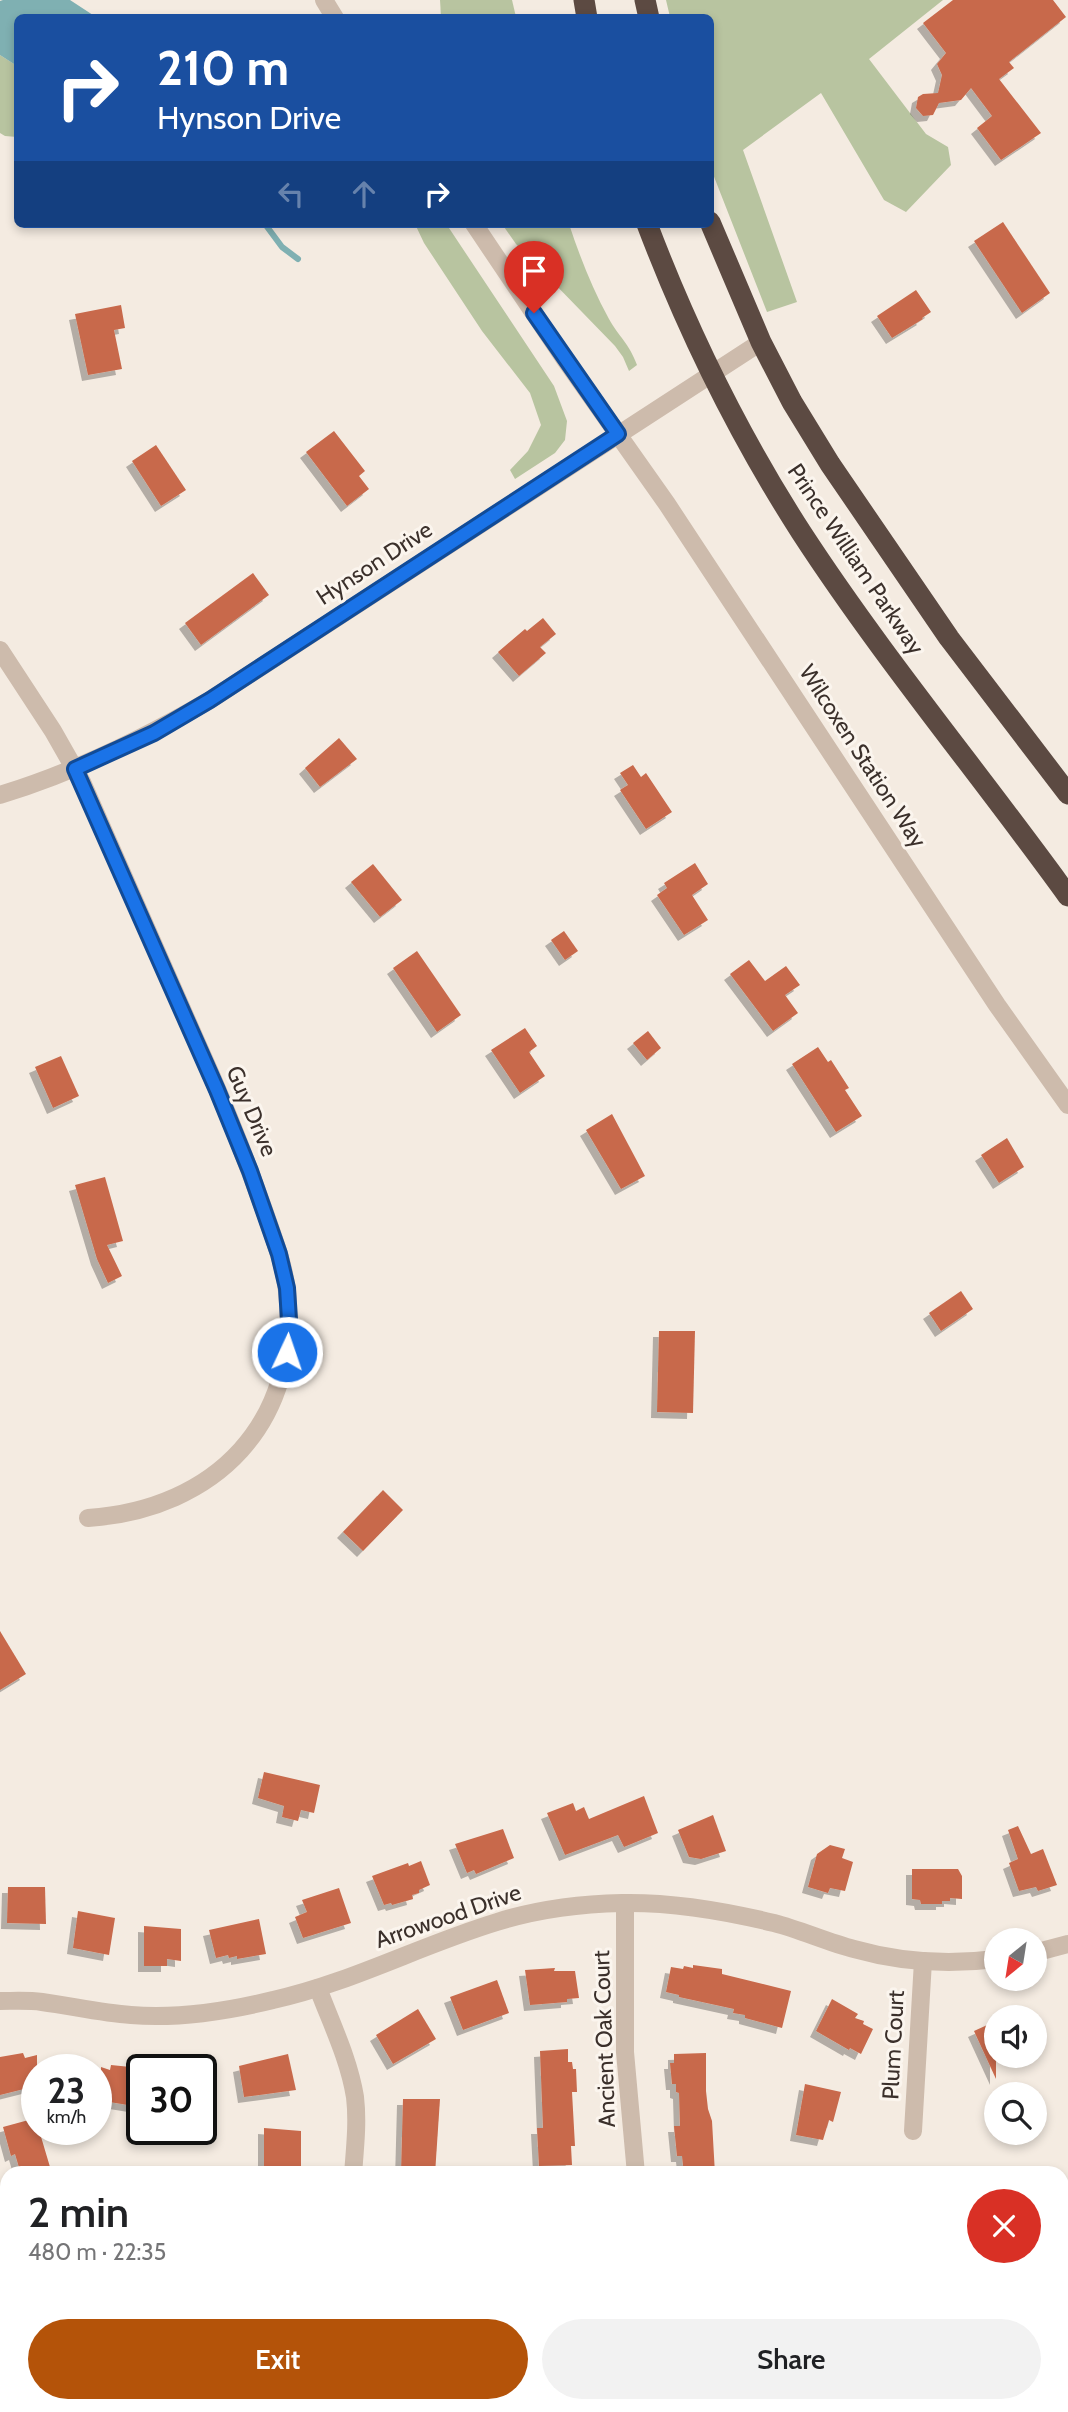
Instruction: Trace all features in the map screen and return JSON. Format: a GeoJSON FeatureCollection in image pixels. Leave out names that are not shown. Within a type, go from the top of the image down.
{"type":"FeatureCollection","features":[{"type":"Feature","properties":{"kind":"highway","name":"Prince William Parkway"},"geometry":{"type":"LineString","coordinates":[[649,228],[675,298],[710,374],[801,531],[849,603],[1068,896]]}},
{"type":"Feature","properties":{"kind":"highway","name":"Prince William Parkway"},"geometry":{"type":"LineString","coordinates":[[713,228],[761,342],[792,402],[830,464],[949,638],[1068,794]]}},
{"type":"Feature","properties":{"kind":"street","name":"Wilcoxen Station Way"},"geometry":{"type":"LineString","coordinates":[[477,228],[681,525],[997,1005],[1068,1105]]}},
{"type":"Feature","properties":{"kind":"street","name":"Hynson Drive"},"geometry":{"type":"LineString","coordinates":[[0,795],[75,769],[154,733],[210,700],[761,342]]}},
{"type":"Feature","properties":{"kind":"street","name":"Guy Drive"},"geometry":{"type":"LineString","coordinates":[[0,650],[75,769],[181,1007],[250,1171],[279,1254],[287,1288],[287,1352],[280,1384],[268,1414],[240,1452],[210,1478],[168,1501],[116,1516],[88,1518]]}},
{"type":"Feature","properties":{"kind":"street","name":"Arrowood Drive"},"geometry":{"type":"LineString","coordinates":[[0,2001],[39,2001],[132,2015],[173,2015],[224,2010],[318,1988],[497,1922],[547,1909],[625,1903],[727,1912],[776,1924],[854,1949],[923,1961],[984,1959]]}},
{"type":"Feature","properties":{"kind":"street","name":"Ancient Oak Court"},"geometry":{"type":"LineString","coordinates":[[625,1903],[625,2052],[634,2166]]}},
{"type":"Feature","properties":{"kind":"street"},"geometry":{"type":"LineString","coordinates":[[1047,1950],[1068,1944]]}},
{"type":"Feature","properties":{"kind":"street","name":"Plum Court"},"geometry":{"type":"LineString","coordinates":[[913,2131],[923,1961]]}},
{"type":"Feature","properties":{"kind":"street"},"geometry":{"type":"LineString","coordinates":[[318,1988],[348,2066],[355,2097],[357,2130],[354,2166]]}},
{"type":"Feature","properties":{"kind":"green space"},"geometry":{"type":"Polygon","coordinates":[[[440,0],[512,0],[515,14],[441,14],[440,0]]]}},
{"type":"Feature","properties":{"kind":"green space"},"geometry":{"type":"Polygon","coordinates":[[[666,0],[943,0],[869,59],[926,134],[948,147],[951,165],[906,212],[884,200],[821,93],[743,150],[797,302],[767,312],[714,177],[714,14],[669,14],[666,0]]]}},
{"type":"Feature","properties":{"kind":"green space"},"geometry":{"type":"Polygon","coordinates":[[[0,55],[14,64],[14,137],[0,133],[0,55]]]}},
{"type":"Feature","properties":{"kind":"green space"},"geometry":{"type":"Polygon","coordinates":[[[417,228],[449,228],[554,386],[567,421],[565,440],[555,453],[515,479],[510,470],[528,451],[541,425],[530,393],[482,331],[417,228]]]}},
{"type":"Feature","properties":{"kind":"green space"},"geometry":{"type":"Polygon","coordinates":[[[505,228],[570,228],[597,296],[637,365],[629,371],[615,346],[516,244],[505,228]]]}},
{"type":"Feature","properties":{"kind":"water"},"geometry":{"type":"Polygon","coordinates":[[[70,0],[91,14],[14,14],[14,64],[0,55],[0,1],[70,0]]]}},
{"type":"Feature","properties":{"kind":"building"},"geometry":{"type":"Polygon","coordinates":[[[953,0],[1053,0],[1066,17],[1009,62],[1014,68],[999,79],[1041,133],[1001,160],[977,128],[992,116],[971,88],[961,100],[939,103],[933,115],[923,116],[916,108],[918,97],[938,93],[942,75],[937,64],[946,53],[923,23],[953,0]]]}},
{"type":"Feature","properties":{"kind":"building"},"geometry":{"type":"Polygon","coordinates":[[[1003,222],[1050,293],[1022,313],[974,241],[1003,222]]]}},
{"type":"Feature","properties":{"kind":"building"},"geometry":{"type":"Polygon","coordinates":[[[916,290],[931,312],[892,338],[877,316],[916,290]]]}},
{"type":"Feature","properties":{"kind":"building"},"geometry":{"type":"Polygon","coordinates":[[[121,305],[125,328],[114,330],[122,369],[88,375],[75,314],[121,305]]]}},
{"type":"Feature","properties":{"kind":"building"},"geometry":{"type":"Polygon","coordinates":[[[334,431],[365,471],[359,476],[369,489],[347,506],[306,452],[334,431]]]}},
{"type":"Feature","properties":{"kind":"building"},"geometry":{"type":"Polygon","coordinates":[[[156,445],[186,490],[161,506],[132,461],[156,445]]]}},
{"type":"Feature","properties":{"kind":"building"},"geometry":{"type":"Polygon","coordinates":[[[253,573],[269,595],[201,645],[185,623],[253,573]]]}},
{"type":"Feature","properties":{"kind":"building"},"geometry":{"type":"Polygon","coordinates":[[[543,618],[556,634],[540,647],[546,653],[519,676],[498,652],[543,618]]]}},
{"type":"Feature","properties":{"kind":"building"},"geometry":{"type":"Polygon","coordinates":[[[339,738],[357,759],[320,787],[305,768],[339,738]]]}},
{"type":"Feature","properties":{"kind":"building"},"geometry":{"type":"Polygon","coordinates":[[[633,765],[641,777],[646,773],[672,812],[646,829],[620,790],[628,785],[620,773],[633,765]]]}},
{"type":"Feature","properties":{"kind":"building"},"geometry":{"type":"Polygon","coordinates":[[[695,863],[708,884],[692,895],[708,920],[684,935],[657,895],[667,888],[664,883],[695,863]]]}},
{"type":"Feature","properties":{"kind":"building"},"geometry":{"type":"Polygon","coordinates":[[[373,864],[402,900],[380,917],[351,882],[373,864]]]}},
{"type":"Feature","properties":{"kind":"building"},"geometry":{"type":"Polygon","coordinates":[[[564,931],[578,951],[565,960],[551,940],[564,931]]]}},
{"type":"Feature","properties":{"kind":"building"},"geometry":{"type":"Polygon","coordinates":[[[417,951],[461,1015],[437,1032],[393,968],[417,951]]]}},
{"type":"Feature","properties":{"kind":"building"},"geometry":{"type":"Polygon","coordinates":[[[749,960],[765,981],[786,966],[800,985],[785,995],[798,1013],[773,1031],[730,974],[749,960]]]}},
{"type":"Feature","properties":{"kind":"building"},"geometry":{"type":"Polygon","coordinates":[[[525,1028],[537,1046],[529,1052],[545,1076],[520,1093],[491,1050],[525,1028]]]}},
{"type":"Feature","properties":{"kind":"building"},"geometry":{"type":"Polygon","coordinates":[[[648,1031],[661,1048],[647,1060],[633,1043],[648,1031]]]}},
{"type":"Feature","properties":{"kind":"building"},"geometry":{"type":"Polygon","coordinates":[[[818,1047],[828,1062],[831,1060],[849,1088],[845,1090],[862,1116],[836,1132],[792,1064],[818,1047]]]}},
{"type":"Feature","properties":{"kind":"building"},"geometry":{"type":"Polygon","coordinates":[[[61,1056],[79,1096],[53,1108],[35,1067],[61,1056]]]}},
{"type":"Feature","properties":{"kind":"building"},"geometry":{"type":"Polygon","coordinates":[[[612,1114],[645,1176],[621,1189],[586,1130],[612,1114]]]}},
{"type":"Feature","properties":{"kind":"building"},"geometry":{"type":"Polygon","coordinates":[[[1007,1138],[1024,1167],[999,1183],[981,1155],[1007,1138]]]}},
{"type":"Feature","properties":{"kind":"building"},"geometry":{"type":"Polygon","coordinates":[[[105,1177],[123,1241],[107,1245],[122,1276],[108,1283],[97,1259],[75,1185],[105,1177]]]}},
{"type":"Feature","properties":{"kind":"building"},"geometry":{"type":"Polygon","coordinates":[[[961,1291],[973,1309],[941,1331],[929,1313],[961,1291]]]}},
{"type":"Feature","properties":{"kind":"building"},"geometry":{"type":"Polygon","coordinates":[[[659,1331],[695,1331],[693,1413],[657,1412],[659,1331]]]}},
{"type":"Feature","properties":{"kind":"building"},"geometry":{"type":"Polygon","coordinates":[[[383,1490],[403,1510],[363,1551],[343,1532],[383,1490]]]}},
{"type":"Feature","properties":{"kind":"building"},"geometry":{"type":"Polygon","coordinates":[[[0,1631],[26,1674],[0,1690],[0,1631]]]}},
{"type":"Feature","properties":{"kind":"building"},"geometry":{"type":"Polygon","coordinates":[[[264,1772],[320,1785],[314,1813],[301,1810],[298,1821],[282,1817],[284,1806],[258,1798],[264,1772]]]}},
{"type":"Feature","properties":{"kind":"building"},"geometry":{"type":"Polygon","coordinates":[[[644,1796],[658,1833],[624,1847],[618,1835],[565,1855],[547,1813],[573,1803],[576,1811],[584,1807],[589,1819],[644,1796]]]}},
{"type":"Feature","properties":{"kind":"building"},"geometry":{"type":"Polygon","coordinates":[[[713,1815],[726,1851],[701,1859],[689,1857],[678,1830],[713,1815]]]}},
{"type":"Feature","properties":{"kind":"building"},"geometry":{"type":"Polygon","coordinates":[[[1018,1826],[1031,1854],[1043,1849],[1057,1885],[1038,1891],[1036,1887],[1019,1891],[1009,1863],[1018,1859],[1008,1830],[1018,1826]]]}},
{"type":"Feature","properties":{"kind":"building"},"geometry":{"type":"Polygon","coordinates":[[[503,1829],[514,1858],[476,1874],[474,1870],[467,1873],[455,1844],[503,1829]]]}},
{"type":"Feature","properties":{"kind":"building"},"geometry":{"type":"Polygon","coordinates":[[[830,1845],[845,1849],[842,1858],[853,1862],[845,1891],[830,1888],[828,1893],[808,1887],[817,1854],[830,1845]]]}},
{"type":"Feature","properties":{"kind":"building"},"geometry":{"type":"Polygon","coordinates":[[[421,1861],[430,1885],[412,1895],[413,1899],[384,1905],[372,1876],[421,1861]]]}},
{"type":"Feature","properties":{"kind":"building"},"geometry":{"type":"Polygon","coordinates":[[[912,1869],[958,1869],[962,1876],[962,1899],[950,1898],[950,1901],[942,1901],[942,1904],[921,1904],[920,1900],[912,1899],[912,1869]]]}},
{"type":"Feature","properties":{"kind":"building"},"geometry":{"type":"Polygon","coordinates":[[[8,1887],[45,1887],[46,1924],[7,1923],[8,1887]]]}},
{"type":"Feature","properties":{"kind":"building"},"geometry":{"type":"Polygon","coordinates":[[[339,1888],[351,1923],[303,1938],[295,1917],[307,1912],[302,1900],[339,1888]]]}},
{"type":"Feature","properties":{"kind":"building"},"geometry":{"type":"Polygon","coordinates":[[[78,1911],[115,1918],[109,1955],[73,1948],[78,1911]]]}},
{"type":"Feature","properties":{"kind":"building"},"geometry":{"type":"Polygon","coordinates":[[[259,1919],[266,1954],[237,1959],[237,1956],[229,1958],[228,1955],[216,1958],[209,1930],[259,1919]]]}},
{"type":"Feature","properties":{"kind":"building"},"geometry":{"type":"Polygon","coordinates":[[[144,1926],[181,1929],[181,1961],[167,1959],[167,1966],[144,1966],[144,1926]]]}},
{"type":"Feature","properties":{"kind":"building"},"geometry":{"type":"Polygon","coordinates":[[[693,1965],[722,1969],[722,1974],[791,1991],[782,2028],[745,2018],[745,2015],[733,2013],[734,2009],[666,1992],[671,1967],[683,1969],[684,1966],[693,1968],[693,1965]]]}},
{"type":"Feature","properties":{"kind":"building"},"geometry":{"type":"Polygon","coordinates":[[[555,1968],[554,1971],[575,1971],[579,1998],[567,1999],[567,2002],[530,2005],[525,1970],[555,1968]]]}},
{"type":"Feature","properties":{"kind":"building"},"geometry":{"type":"Polygon","coordinates":[[[497,1980],[509,2013],[463,2030],[450,1997],[497,1980]]]}},
{"type":"Feature","properties":{"kind":"building"},"geometry":{"type":"Polygon","coordinates":[[[832,1999],[858,2014],[855,2018],[864,2021],[863,2024],[873,2029],[861,2054],[816,2031],[832,1999]]]}},
{"type":"Feature","properties":{"kind":"building"},"geometry":{"type":"Polygon","coordinates":[[[418,2009],[436,2039],[393,2064],[376,2035],[418,2009]]]}},
{"type":"Feature","properties":{"kind":"building"},"geometry":{"type":"Polygon","coordinates":[[[984,2026],[984,2053],[974,2031],[984,2026]]]}},
{"type":"Feature","properties":{"kind":"building"},"geometry":{"type":"Polygon","coordinates":[[[568,2049],[568,2062],[572,2062],[573,2069],[576,2069],[577,2092],[572,2092],[575,2146],[571,2146],[572,2165],[539,2166],[537,2128],[543,2128],[540,2051],[568,2049]]]}},
{"type":"Feature","properties":{"kind":"building"},"geometry":{"type":"Polygon","coordinates":[[[23,2053],[21,2090],[0,2095],[0,2057],[23,2053]]]}},
{"type":"Feature","properties":{"kind":"building"},"geometry":{"type":"Polygon","coordinates":[[[706,2053],[706,2091],[712,2121],[715,2166],[683,2166],[682,2156],[677,2156],[674,2126],[680,2126],[679,2093],[676,2092],[676,2084],[672,2084],[670,2063],[674,2063],[674,2054],[706,2053]]]}},
{"type":"Feature","properties":{"kind":"building"},"geometry":{"type":"Polygon","coordinates":[[[288,2054],[296,2090],[244,2097],[239,2066],[288,2054]]]}},
{"type":"Feature","properties":{"kind":"building"},"geometry":{"type":"Polygon","coordinates":[[[112,2065],[126,2067],[126,2105],[112,2102],[112,2065]]]}},
{"type":"Feature","properties":{"kind":"building"},"geometry":{"type":"Polygon","coordinates":[[[805,2084],[841,2092],[833,2122],[829,2120],[823,2140],[796,2135],[805,2084]]]}},
{"type":"Feature","properties":{"kind":"building"},"geometry":{"type":"Polygon","coordinates":[[[403,2099],[440,2099],[436,2166],[401,2166],[403,2099]]]}},
{"type":"Feature","properties":{"kind":"building"},"geometry":{"type":"Polygon","coordinates":[[[21,2122],[21,2145],[43,2145],[50,2166],[19,2166],[15,2154],[11,2156],[3,2127],[21,2122]]]}},
{"type":"Feature","properties":{"kind":"building"},"geometry":{"type":"Polygon","coordinates":[[[264,2128],[301,2131],[301,2166],[264,2166],[264,2128]]]}},
{"type":"Feature","properties":{"kind":"waterway"},"geometry":{"type":"LineString","coordinates":[[268,228],[282,247],[298,259]]}},
{"type":"Feature","properties":{"kind":"route"},"geometry":{"type":"LineString","coordinates":[[287,1352],[287,1288],[268,1220],[227,1113],[75,769],[154,733],[210,700],[618,434],[534,313]]}}]}
